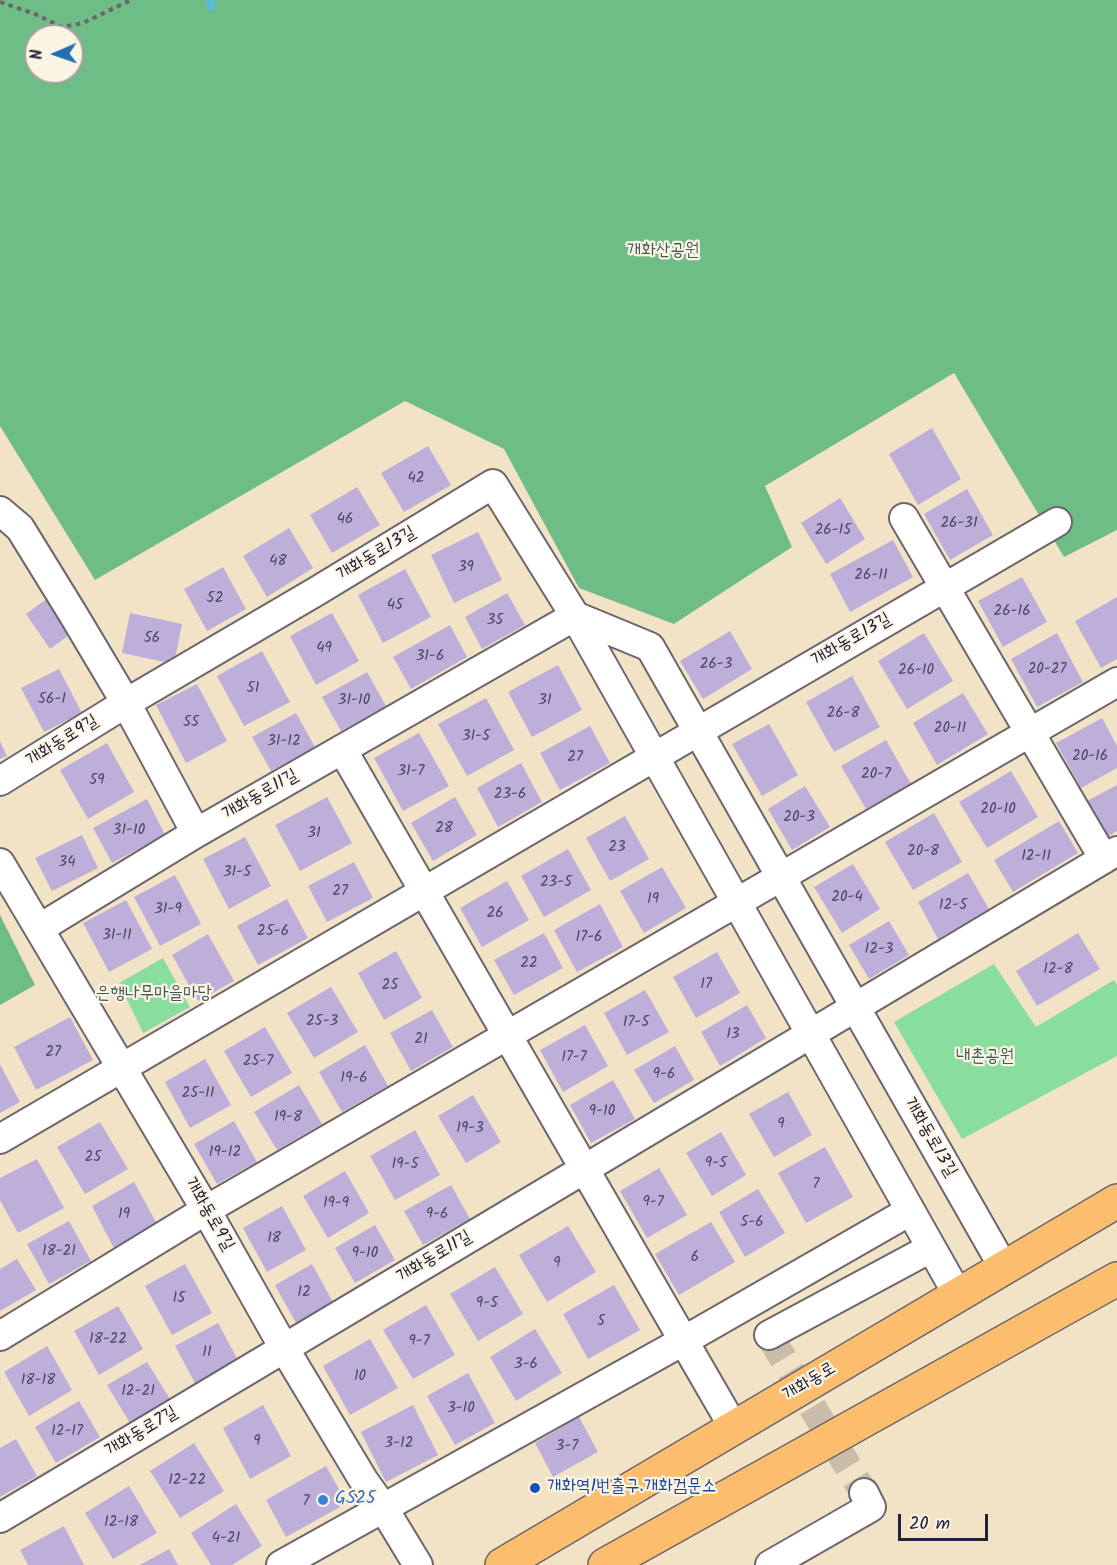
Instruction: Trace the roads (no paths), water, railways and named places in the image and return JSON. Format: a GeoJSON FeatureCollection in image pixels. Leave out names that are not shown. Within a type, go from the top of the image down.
{"type":"FeatureCollection","features":[{"type":"Feature","properties":{"kind":"main road","name":"개화동로"},"geometry":{"type":"LineString","coordinates":[[502,1565],[1117,1201]]}},
{"type":"Feature","properties":{"kind":"main road"},"geometry":{"type":"LineString","coordinates":[[620,1561],[1117,1279]]}},
{"type":"Feature","properties":{"kind":"street","name":"개화동로13길"},"geometry":{"type":"LineString","coordinates":[[126,703],[493,484],[575,616],[958,1295]]}},
{"type":"Feature","properties":{"kind":"street"},"geometry":{"type":"LineString","coordinates":[[0,511],[20,528],[126,703],[196,833]]}},
{"type":"Feature","properties":{"kind":"street"},"geometry":{"type":"LineString","coordinates":[[585,1169],[1111,855],[1030,733],[904,518]]}},
{"type":"Feature","properties":{"kind":"street","name":"개화동로13길"},"geometry":{"type":"LineString","coordinates":[[424,891],[1057,522]]}},
{"type":"Feature","properties":{"kind":"street"},"geometry":{"type":"LineString","coordinates":[[575,616],[342,749],[734,1428]]}},
{"type":"Feature","properties":{"kind":"street","name":"개화동로13길"},"geometry":{"type":"LineString","coordinates":[[575,616],[650,647],[1004,1268]]}},
{"type":"Feature","properties":{"kind":"street"},"geometry":{"type":"LineString","coordinates":[[0,1336],[206,1210],[1117,682]]}},
{"type":"Feature","properties":{"kind":"street","name":"개화동로9길"},"geometry":{"type":"LineString","coordinates":[[0,781],[126,703]]}},
{"type":"Feature","properties":{"kind":"street","name":"개화동로11길"},"geometry":{"type":"LineString","coordinates":[[40,928],[196,833],[342,749]]}},
{"type":"Feature","properties":{"kind":"street","name":"개화동로9길"},"geometry":{"type":"LineString","coordinates":[[0,863],[206,1210],[284,1348],[364,1481],[418,1565]]}},
{"type":"Feature","properties":{"kind":"street"},"geometry":{"type":"LineString","coordinates":[[0,1139],[424,891]]}},
{"type":"Feature","properties":{"kind":"street","name":"개화동로11길"},"geometry":{"type":"LineString","coordinates":[[284,1348],[585,1169]]}},
{"type":"Feature","properties":{"kind":"street"},"geometry":{"type":"LineString","coordinates":[[281,1565],[685,1340],[910,1211]]}},
{"type":"Feature","properties":{"kind":"street"},"geometry":{"type":"LineString","coordinates":[[769,1335],[931,1248]]}},
{"type":"Feature","properties":{"kind":"street","name":"개화동로7길"},"geometry":{"type":"LineString","coordinates":[[0,1518],[284,1348]]}},
{"type":"Feature","properties":{"kind":"street"},"geometry":{"type":"LineString","coordinates":[[770,1565],[872,1507],[864,1493]]}},
{"type":"Feature","properties":{"kind":"waterway"},"geometry":{"type":"LineString","coordinates":[[210,0],[211,6]]}},
{"type":"Feature","properties":{"kind":"tunnel"},"geometry":{"type":"LineString","coordinates":[[769,1335],[864,1493]]}},
{"type":"Feature","properties":{"kind":"place","name":"개화역1번출구.개화검문소"},"geometry":{"type":"Point","coordinates":[535,1488]}},
{"type":"Feature","properties":{"kind":"place","name":"GS25"},"geometry":{"type":"Point","coordinates":[323,1500]}},
{"type":"Feature","properties":{"kind":"park label","name":"개화산공원"},"geometry":{"type":"Point","coordinates":[663,252]}},
{"type":"Feature","properties":{"kind":"park label","name":"은행나무마을마당"},"geometry":{"type":"Point","coordinates":[154,995]}},
{"type":"Feature","properties":{"kind":"park label","name":"내촌공원"},"geometry":{"type":"Point","coordinates":[985,1058]}}]}
